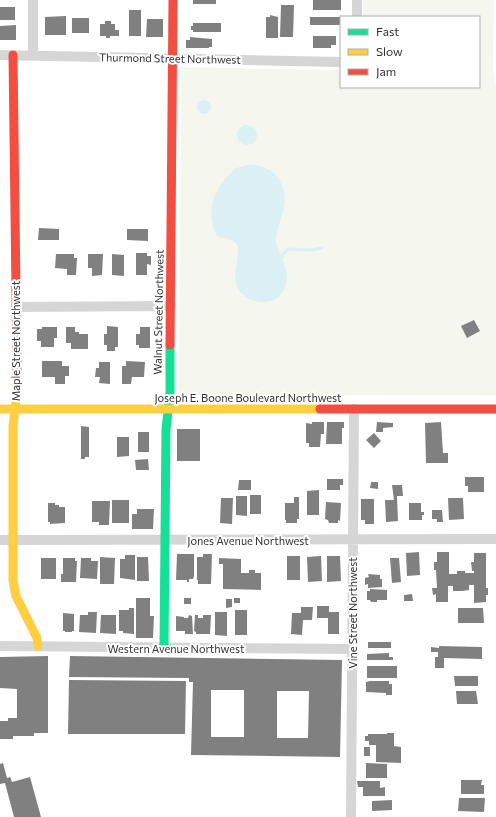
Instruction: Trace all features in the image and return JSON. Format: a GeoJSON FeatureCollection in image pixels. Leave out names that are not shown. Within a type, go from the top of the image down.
{"type":"FeatureCollection","features":[{"type":"Feature","properties":{"kind":"street"},"geometry":{"type":"LineString","coordinates":[[33,0],[33,55]]}},
{"type":"Feature","properties":{"kind":"street","name":"Walnut Street Northwest"},"geometry":{"type":"LineString","coordinates":[[164,647],[166,429],[170,394],[173,0]]}},
{"type":"Feature","properties":{"kind":"street"},"geometry":{"type":"LineString","coordinates":[[357,0],[357,16]]}},
{"type":"Feature","properties":{"kind":"street","name":"Thurmond Street Northwest"},"geometry":{"type":"LineString","coordinates":[[0,55],[340,62]]}},
{"type":"Feature","properties":{"kind":"street","name":"Maple Street Northwest"},"geometry":{"type":"LineString","coordinates":[[13,55],[17,393],[13,426],[13,581],[16,596],[37,638],[38,646]]}},
{"type":"Feature","properties":{"kind":"street"},"geometry":{"type":"LineString","coordinates":[[16,307],[171,306]]}},
{"type":"Feature","properties":{"kind":"street","name":"Joseph E. Boone Boulevard Northwest"},"geometry":{"type":"LineString","coordinates":[[0,409],[496,409]]}},
{"type":"Feature","properties":{"kind":"street","name":"Vine Street Northwest"},"geometry":{"type":"LineString","coordinates":[[351,817],[354,409]]}},
{"type":"Feature","properties":{"kind":"street","name":"Jones Avenue Northwest"},"geometry":{"type":"LineString","coordinates":[[0,540],[496,539]]}},
{"type":"Feature","properties":{"kind":"street","name":"Western Avenue Northwest"},"geometry":{"type":"LineString","coordinates":[[0,646],[352,649]]}},
{"type":"Feature","properties":{"kind":"shaded area"},"geometry":{"type":"Polygon","coordinates":[[[363,0],[494,0],[493,71],[496,87],[496,395],[179,396],[181,67],[333,70],[340,68],[340,88],[480,88],[480,16],[363,16],[363,0]]]}},
{"type":"Feature","properties":{"kind":"shaded area"},"geometry":{"type":"Polygon","coordinates":[[[204,100],[209,102],[211,107],[209,112],[204,114],[199,112],[197,107],[199,102],[204,100]]]}},
{"type":"Feature","properties":{"kind":"shaded area"},"geometry":{"type":"Polygon","coordinates":[[[247,125],[254,128],[257,135],[254,142],[247,145],[240,142],[237,135],[240,128],[247,125]]]}},
{"type":"Feature","properties":{"kind":"shaded area"},"geometry":{"type":"Polygon","coordinates":[[[246,165],[255,165],[267,168],[275,174],[283,187],[285,199],[276,240],[287,272],[287,278],[285,287],[281,294],[274,300],[266,302],[251,300],[239,290],[235,277],[238,252],[237,244],[217,236],[211,212],[212,204],[222,182],[236,168],[246,165]]]}},
{"type":"Feature","properties":{"kind":"building"},"geometry":{"type":"Polygon","coordinates":[[[193,0],[216,0],[216,4],[193,4],[193,0]]]}},
{"type":"Feature","properties":{"kind":"building"},"geometry":{"type":"Polygon","coordinates":[[[313,0],[341,0],[341,10],[313,10],[313,0]]]}},
{"type":"Feature","properties":{"kind":"building"},"geometry":{"type":"Polygon","coordinates":[[[281,5],[294,5],[293,37],[280,37],[281,5]]]}},
{"type":"Feature","properties":{"kind":"building"},"geometry":{"type":"Polygon","coordinates":[[[0,7],[15,7],[15,20],[0,20],[0,7]]]}},
{"type":"Feature","properties":{"kind":"building"},"geometry":{"type":"Polygon","coordinates":[[[129,10],[141,10],[141,36],[129,36],[129,10]]]}},
{"type":"Feature","properties":{"kind":"building"},"geometry":{"type":"Polygon","coordinates":[[[270,15],[278,17],[278,38],[266,38],[266,17],[270,17],[270,15]]]}},
{"type":"Feature","properties":{"kind":"building"},"geometry":{"type":"Polygon","coordinates":[[[66,16],[66,35],[45,35],[45,17],[66,16]]]}},
{"type":"Feature","properties":{"kind":"building"},"geometry":{"type":"Polygon","coordinates":[[[310,17],[340,17],[340,25],[310,25],[310,17]]]}},
{"type":"Feature","properties":{"kind":"building"},"geometry":{"type":"Polygon","coordinates":[[[72,18],[89,18],[89,33],[72,33],[72,18]]]}},
{"type":"Feature","properties":{"kind":"building"},"geometry":{"type":"Polygon","coordinates":[[[147,19],[163,19],[163,37],[146,37],[147,19]]]}},
{"type":"Feature","properties":{"kind":"building"},"geometry":{"type":"Polygon","coordinates":[[[105,21],[111,21],[111,24],[115,24],[115,30],[119,30],[119,36],[110,36],[110,38],[106,38],[106,36],[100,36],[100,24],[105,24],[105,21]]]}},
{"type":"Feature","properties":{"kind":"building"},"geometry":{"type":"Polygon","coordinates":[[[193,23],[221,23],[221,32],[193,32],[193,30],[191,30],[191,26],[193,26],[193,23]]]}},
{"type":"Feature","properties":{"kind":"building"},"geometry":{"type":"Polygon","coordinates":[[[16,25],[16,40],[0,40],[0,26],[16,25]]]}},
{"type":"Feature","properties":{"kind":"building"},"geometry":{"type":"Polygon","coordinates":[[[313,36],[336,36],[336,45],[331,45],[331,48],[313,48],[313,36]]]}},
{"type":"Feature","properties":{"kind":"building"},"geometry":{"type":"Polygon","coordinates":[[[190,37],[212,39],[212,47],[186,48],[186,40],[190,40],[190,37]]]}},
{"type":"Feature","properties":{"kind":"building"},"geometry":{"type":"Polygon","coordinates":[[[39,228],[59,229],[59,240],[38,240],[39,228]]]}},
{"type":"Feature","properties":{"kind":"building"},"geometry":{"type":"Polygon","coordinates":[[[127,229],[148,229],[148,241],[127,240],[127,229]]]}},
{"type":"Feature","properties":{"kind":"building"},"geometry":{"type":"Polygon","coordinates":[[[136,253],[147,253],[147,256],[151,256],[151,265],[147,264],[147,275],[136,275],[136,253]]]}},
{"type":"Feature","properties":{"kind":"building"},"geometry":{"type":"Polygon","coordinates":[[[56,254],[74,254],[74,258],[77,258],[76,275],[67,275],[67,269],[55,268],[56,254]]]}},
{"type":"Feature","properties":{"kind":"building"},"geometry":{"type":"Polygon","coordinates":[[[88,254],[103,254],[102,275],[92,276],[92,268],[88,268],[88,254]]]}},
{"type":"Feature","properties":{"kind":"building"},"geometry":{"type":"Polygon","coordinates":[[[112,254],[124,255],[124,276],[112,275],[112,254]]]}},
{"type":"Feature","properties":{"kind":"building"},"geometry":{"type":"Polygon","coordinates":[[[474,320],[480,331],[467,338],[461,326],[474,320]]]}},
{"type":"Feature","properties":{"kind":"building"},"geometry":{"type":"Polygon","coordinates":[[[107,326],[118,327],[118,347],[115,347],[115,351],[107,351],[107,345],[104,345],[104,334],[107,334],[107,326]]]}},
{"type":"Feature","properties":{"kind":"building"},"geometry":{"type":"Polygon","coordinates":[[[42,327],[57,327],[57,338],[54,338],[54,347],[41,347],[41,341],[37,341],[37,329],[42,329],[42,327]]]}},
{"type":"Feature","properties":{"kind":"building"},"geometry":{"type":"Polygon","coordinates":[[[66,327],[75,327],[75,332],[79,332],[79,334],[88,334],[88,349],[71,349],[71,343],[66,343],[66,327]]]}},
{"type":"Feature","properties":{"kind":"building"},"geometry":{"type":"Polygon","coordinates":[[[140,327],[150,327],[150,348],[139,348],[139,345],[136,345],[136,334],[140,334],[140,327]]]}},
{"type":"Feature","properties":{"kind":"building"},"geometry":{"type":"Polygon","coordinates":[[[42,361],[62,361],[62,366],[69,366],[69,376],[65,376],[65,384],[55,384],[55,377],[42,377],[42,361]]]}},
{"type":"Feature","properties":{"kind":"building"},"geometry":{"type":"Polygon","coordinates":[[[126,361],[145,362],[144,377],[132,377],[131,384],[122,384],[122,366],[126,366],[126,361]]]}},
{"type":"Feature","properties":{"kind":"building"},"geometry":{"type":"Polygon","coordinates":[[[99,362],[110,362],[110,384],[99,383],[100,377],[95,377],[96,368],[99,368],[99,362]]]}},
{"type":"Feature","properties":{"kind":"building"},"geometry":{"type":"Polygon","coordinates":[[[312,422],[324,422],[324,434],[321,434],[320,447],[309,447],[309,443],[306,443],[306,423],[312,424],[312,422]]]}},
{"type":"Feature","properties":{"kind":"building"},"geometry":{"type":"Polygon","coordinates":[[[327,422],[344,422],[344,428],[342,428],[342,444],[326,444],[327,422]]]}},
{"type":"Feature","properties":{"kind":"building"},"geometry":{"type":"Polygon","coordinates":[[[377,422],[393,423],[393,427],[383,428],[383,432],[376,432],[377,422]]]}},
{"type":"Feature","properties":{"kind":"building"},"geometry":{"type":"Polygon","coordinates":[[[441,422],[443,453],[448,453],[448,463],[426,463],[425,423],[441,422]]]}},
{"type":"Feature","properties":{"kind":"building"},"geometry":{"type":"Polygon","coordinates":[[[81,426],[89,427],[89,457],[85,457],[85,459],[81,459],[81,426]]]}},
{"type":"Feature","properties":{"kind":"building"},"geometry":{"type":"Polygon","coordinates":[[[177,429],[200,429],[200,461],[177,461],[177,429]]]}},
{"type":"Feature","properties":{"kind":"building"},"geometry":{"type":"Polygon","coordinates":[[[138,432],[149,432],[149,452],[138,452],[138,432]]]}},
{"type":"Feature","properties":{"kind":"building"},"geometry":{"type":"Polygon","coordinates":[[[374,433],[381,441],[374,448],[366,440],[374,433]]]}},
{"type":"Feature","properties":{"kind":"building"},"geometry":{"type":"Polygon","coordinates":[[[117,437],[129,437],[129,456],[117,457],[117,437]]]}},
{"type":"Feature","properties":{"kind":"building"},"geometry":{"type":"Polygon","coordinates":[[[148,459],[149,470],[136,470],[135,460],[148,459]]]}},
{"type":"Feature","properties":{"kind":"building"},"geometry":{"type":"Polygon","coordinates":[[[465,477],[484,477],[484,492],[468,492],[468,486],[465,486],[465,477]]]}},
{"type":"Feature","properties":{"kind":"building"},"geometry":{"type":"Polygon","coordinates":[[[327,479],[343,479],[343,485],[340,485],[340,490],[327,490],[327,479]]]}},
{"type":"Feature","properties":{"kind":"building"},"geometry":{"type":"Polygon","coordinates":[[[239,480],[251,480],[251,490],[238,490],[239,480]]]}},
{"type":"Feature","properties":{"kind":"building"},"geometry":{"type":"Polygon","coordinates":[[[371,482],[378,482],[378,489],[370,488],[371,482]]]}},
{"type":"Feature","properties":{"kind":"building"},"geometry":{"type":"Polygon","coordinates":[[[392,485],[402,485],[403,496],[397,496],[398,521],[386,522],[385,500],[394,500],[392,485]]]}},
{"type":"Feature","properties":{"kind":"building"},"geometry":{"type":"Polygon","coordinates":[[[319,490],[319,515],[307,515],[307,491],[319,490]]]}},
{"type":"Feature","properties":{"kind":"building"},"geometry":{"type":"Polygon","coordinates":[[[250,495],[261,495],[261,514],[250,514],[250,495]]]}},
{"type":"Feature","properties":{"kind":"building"},"geometry":{"type":"Polygon","coordinates":[[[236,496],[247,496],[247,516],[236,515],[236,496]]]}},
{"type":"Feature","properties":{"kind":"building"},"geometry":{"type":"Polygon","coordinates":[[[294,497],[299,497],[299,519],[297,519],[297,523],[286,523],[285,503],[294,503],[294,497]]]}},
{"type":"Feature","properties":{"kind":"building"},"geometry":{"type":"Polygon","coordinates":[[[221,498],[233,498],[232,524],[220,523],[221,498]]]}},
{"type":"Feature","properties":{"kind":"building"},"geometry":{"type":"Polygon","coordinates":[[[448,498],[463,498],[464,519],[449,520],[448,498]]]}},
{"type":"Feature","properties":{"kind":"building"},"geometry":{"type":"Polygon","coordinates":[[[361,499],[374,499],[374,524],[365,524],[365,520],[361,520],[361,499]]]}},
{"type":"Feature","properties":{"kind":"building"},"geometry":{"type":"Polygon","coordinates":[[[112,500],[129,500],[129,523],[112,523],[112,500]]]}},
{"type":"Feature","properties":{"kind":"building"},"geometry":{"type":"Polygon","coordinates":[[[92,501],[110,501],[109,525],[99,525],[99,522],[92,522],[92,501]]]}},
{"type":"Feature","properties":{"kind":"building"},"geometry":{"type":"Polygon","coordinates":[[[326,502],[341,503],[340,521],[338,520],[338,523],[329,523],[328,520],[325,519],[326,502]]]}},
{"type":"Feature","properties":{"kind":"building"},"geometry":{"type":"Polygon","coordinates":[[[48,503],[55,503],[55,505],[59,505],[59,507],[65,507],[65,523],[50,524],[50,522],[48,522],[48,503]]]}},
{"type":"Feature","properties":{"kind":"building"},"geometry":{"type":"Polygon","coordinates":[[[409,503],[421,503],[421,512],[424,512],[424,515],[422,515],[422,520],[409,520],[409,503]]]}},
{"type":"Feature","properties":{"kind":"building"},"geometry":{"type":"Polygon","coordinates":[[[137,509],[154,509],[153,529],[132,529],[132,514],[137,514],[137,509]]]}},
{"type":"Feature","properties":{"kind":"building"},"geometry":{"type":"Polygon","coordinates":[[[432,510],[442,510],[443,522],[437,522],[437,519],[432,519],[432,510]]]}},
{"type":"Feature","properties":{"kind":"building"},"geometry":{"type":"Polygon","coordinates":[[[419,552],[420,575],[407,576],[406,553],[419,552]]]}},
{"type":"Feature","properties":{"kind":"building"},"geometry":{"type":"Polygon","coordinates":[[[437,552],[449,552],[449,574],[457,574],[457,571],[474,573],[474,571],[472,571],[471,562],[474,562],[474,553],[486,553],[486,588],[488,588],[488,595],[486,595],[486,602],[474,603],[474,585],[469,585],[469,590],[462,591],[453,591],[453,586],[448,586],[448,602],[436,602],[436,594],[433,595],[432,588],[437,588],[434,562],[437,562],[437,552]]]}},
{"type":"Feature","properties":{"kind":"building"},"geometry":{"type":"Polygon","coordinates":[[[177,554],[194,554],[194,576],[193,579],[189,579],[189,582],[187,582],[187,580],[176,580],[177,554]]]}},
{"type":"Feature","properties":{"kind":"building"},"geometry":{"type":"Polygon","coordinates":[[[203,554],[212,554],[211,584],[198,584],[197,557],[203,557],[203,554]]]}},
{"type":"Feature","properties":{"kind":"building"},"geometry":{"type":"Polygon","coordinates":[[[125,555],[135,555],[135,580],[120,578],[120,559],[125,559],[125,555]]]}},
{"type":"Feature","properties":{"kind":"building"},"geometry":{"type":"Polygon","coordinates":[[[287,556],[300,556],[300,580],[287,580],[287,556]]]}},
{"type":"Feature","properties":{"kind":"building"},"geometry":{"type":"Polygon","coordinates":[[[321,556],[322,581],[308,582],[307,557],[321,556]]]}},
{"type":"Feature","properties":{"kind":"building"},"geometry":{"type":"Polygon","coordinates":[[[327,556],[340,556],[341,581],[327,582],[327,556]]]}},
{"type":"Feature","properties":{"kind":"building"},"geometry":{"type":"Polygon","coordinates":[[[100,557],[115,558],[114,584],[100,584],[100,557]]]}},
{"type":"Feature","properties":{"kind":"building"},"geometry":{"type":"Polygon","coordinates":[[[137,557],[148,557],[149,581],[137,581],[137,557]]]}},
{"type":"Feature","properties":{"kind":"building"},"geometry":{"type":"Polygon","coordinates":[[[41,558],[56,558],[56,579],[41,579],[41,558]]]}},
{"type":"Feature","properties":{"kind":"building"},"geometry":{"type":"Polygon","coordinates":[[[63,558],[75,558],[75,561],[77,561],[76,582],[61,582],[61,574],[63,574],[63,558]]]}},
{"type":"Feature","properties":{"kind":"building"},"geometry":{"type":"Polygon","coordinates":[[[81,558],[91,558],[91,561],[98,561],[97,579],[80,578],[81,558]]]}},
{"type":"Feature","properties":{"kind":"building"},"geometry":{"type":"Polygon","coordinates":[[[219,558],[241,559],[241,573],[249,573],[249,570],[255,570],[255,573],[261,573],[261,590],[223,589],[223,564],[219,564],[219,558]]]}},
{"type":"Feature","properties":{"kind":"building"},"geometry":{"type":"Polygon","coordinates":[[[390,558],[399,558],[401,582],[392,583],[390,558]]]}},
{"type":"Feature","properties":{"kind":"building"},"geometry":{"type":"Polygon","coordinates":[[[368,574],[380,575],[380,579],[382,579],[382,587],[368,588],[368,584],[365,585],[365,578],[369,577],[368,574]]]}},
{"type":"Feature","properties":{"kind":"building"},"geometry":{"type":"Polygon","coordinates":[[[370,589],[387,590],[387,600],[377,600],[377,602],[371,602],[370,600],[367,600],[367,591],[370,591],[370,589]]]}},
{"type":"Feature","properties":{"kind":"building"},"geometry":{"type":"Polygon","coordinates":[[[412,594],[413,601],[404,601],[404,595],[412,594]]]}},
{"type":"Feature","properties":{"kind":"building"},"geometry":{"type":"Polygon","coordinates":[[[136,598],[150,598],[150,616],[154,616],[153,638],[136,638],[136,598]]]}},
{"type":"Feature","properties":{"kind":"building"},"geometry":{"type":"Polygon","coordinates":[[[184,598],[191,598],[191,604],[184,604],[184,598]]]}},
{"type":"Feature","properties":{"kind":"building"},"geometry":{"type":"Polygon","coordinates":[[[234,598],[240,598],[240,603],[234,603],[234,598]]]}},
{"type":"Feature","properties":{"kind":"building"},"geometry":{"type":"Polygon","coordinates":[[[226,599],[232,599],[232,607],[226,608],[226,599]]]}},
{"type":"Feature","properties":{"kind":"building"},"geometry":{"type":"Polygon","coordinates":[[[317,606],[329,606],[329,612],[339,612],[339,634],[328,634],[328,618],[317,618],[317,606]]]}},
{"type":"Feature","properties":{"kind":"building"},"geometry":{"type":"Polygon","coordinates":[[[301,607],[313,607],[312,620],[303,620],[302,635],[291,634],[292,613],[301,613],[301,607]]]}},
{"type":"Feature","properties":{"kind":"building"},"geometry":{"type":"Polygon","coordinates":[[[129,608],[134,608],[134,634],[119,631],[119,610],[129,610],[129,608]]]}},
{"type":"Feature","properties":{"kind":"building"},"geometry":{"type":"Polygon","coordinates":[[[458,608],[483,608],[484,623],[458,623],[458,608]]]}},
{"type":"Feature","properties":{"kind":"building"},"geometry":{"type":"Polygon","coordinates":[[[235,610],[247,610],[247,635],[235,635],[235,610]]]}},
{"type":"Feature","properties":{"kind":"building"},"geometry":{"type":"Polygon","coordinates":[[[88,612],[97,612],[96,633],[79,632],[80,615],[88,615],[88,612]]]}},
{"type":"Feature","properties":{"kind":"building"},"geometry":{"type":"Polygon","coordinates":[[[215,612],[227,612],[227,636],[215,635],[215,612]]]}},
{"type":"Feature","properties":{"kind":"building"},"geometry":{"type":"Polygon","coordinates":[[[63,613],[74,614],[74,631],[63,631],[63,613]]]}},
{"type":"Feature","properties":{"kind":"building"},"geometry":{"type":"Polygon","coordinates":[[[101,615],[116,615],[116,634],[100,633],[101,615]]]}},
{"type":"Feature","properties":{"kind":"building"},"geometry":{"type":"Polygon","coordinates":[[[189,615],[192,616],[193,634],[185,634],[185,631],[176,631],[176,616],[188,618],[189,615]]]}},
{"type":"Feature","properties":{"kind":"building"},"geometry":{"type":"Polygon","coordinates":[[[195,615],[198,615],[198,618],[203,618],[203,615],[211,615],[210,634],[196,634],[194,631],[195,615]]]}},
{"type":"Feature","properties":{"kind":"building"},"geometry":{"type":"Polygon","coordinates":[[[368,642],[391,642],[391,648],[368,648],[368,642]]]}},
{"type":"Feature","properties":{"kind":"building"},"geometry":{"type":"Polygon","coordinates":[[[439,646],[482,647],[482,659],[444,658],[444,668],[435,668],[435,657],[438,657],[438,652],[431,652],[431,647],[439,648],[439,646]]]}},
{"type":"Feature","properties":{"kind":"building"},"geometry":{"type":"Polygon","coordinates":[[[389,653],[389,657],[393,657],[393,660],[367,660],[367,654],[389,653]]]}},
{"type":"Feature","properties":{"kind":"building"},"geometry":{"type":"Polygon","coordinates":[[[48,656],[48,733],[34,733],[34,736],[13,736],[13,739],[0,739],[0,721],[8,721],[8,718],[17,718],[17,689],[0,688],[0,657],[48,656]]]}},
{"type":"Feature","properties":{"kind":"building"},"geometry":{"type":"Polygon","coordinates":[[[70,656],[342,660],[340,757],[191,755],[193,682],[189,682],[189,678],[69,677],[70,656]],[[211,690],[211,737],[244,737],[244,690],[211,690]],[[277,691],[277,738],[308,738],[309,691],[277,691]]]}},
{"type":"Feature","properties":{"kind":"building"},"geometry":{"type":"Polygon","coordinates":[[[367,666],[397,666],[397,678],[367,678],[367,666]]]}},
{"type":"Feature","properties":{"kind":"building"},"geometry":{"type":"Polygon","coordinates":[[[454,676],[478,676],[478,686],[455,686],[454,676]]]}},
{"type":"Feature","properties":{"kind":"building"},"geometry":{"type":"Polygon","coordinates":[[[69,680],[186,681],[185,734],[68,734],[69,680]]]}},
{"type":"Feature","properties":{"kind":"building"},"geometry":{"type":"Polygon","coordinates":[[[389,681],[389,684],[392,684],[392,695],[386,695],[386,693],[366,692],[366,682],[389,681]]]}},
{"type":"Feature","properties":{"kind":"building"},"geometry":{"type":"Polygon","coordinates":[[[456,691],[476,691],[478,704],[457,704],[456,691]]]}},
{"type":"Feature","properties":{"kind":"building"},"geometry":{"type":"Polygon","coordinates":[[[394,733],[394,746],[401,747],[401,763],[376,762],[376,745],[369,745],[369,741],[365,741],[365,736],[368,736],[368,734],[394,733]]]}},
{"type":"Feature","properties":{"kind":"building"},"geometry":{"type":"Polygon","coordinates":[[[364,747],[370,747],[370,756],[364,756],[364,747]]]}},
{"type":"Feature","properties":{"kind":"building"},"geometry":{"type":"Polygon","coordinates":[[[3,763],[7,778],[10,777],[12,782],[30,777],[41,817],[14,817],[5,783],[0,784],[0,764],[3,763]]]}},
{"type":"Feature","properties":{"kind":"building"},"geometry":{"type":"Polygon","coordinates":[[[366,763],[387,764],[387,778],[366,778],[366,763]]]}},
{"type":"Feature","properties":{"kind":"building"},"geometry":{"type":"Polygon","coordinates":[[[461,780],[482,780],[481,785],[484,785],[484,794],[461,794],[461,780]]]}},
{"type":"Feature","properties":{"kind":"building"},"geometry":{"type":"Polygon","coordinates":[[[357,781],[380,781],[380,788],[385,787],[385,796],[363,796],[363,787],[358,787],[357,781]]]}},
{"type":"Feature","properties":{"kind":"building"},"geometry":{"type":"Polygon","coordinates":[[[459,798],[485,798],[484,812],[458,811],[459,798]]]}},
{"type":"Feature","properties":{"kind":"building"},"geometry":{"type":"Polygon","coordinates":[[[392,800],[392,810],[372,811],[372,801],[392,800]]]}},
{"type":"Feature","properties":{"kind":"waterway"},"geometry":{"type":"LineString","coordinates":[[281,258],[288,249],[311,250],[322,248]]}},
{"type":"Feature","properties":{"kind":"traffic: fast"},"geometry":{"type":"LineString","coordinates":[[164,647],[166,429],[170,394],[170,345]]}},
{"type":"Feature","properties":{"kind":"traffic: slow"},"geometry":{"type":"LineString","coordinates":[[17,370],[17,393],[13,426],[13,581],[16,596],[37,638],[38,646]]}},
{"type":"Feature","properties":{"kind":"traffic: slow"},"geometry":{"type":"LineString","coordinates":[[0,409],[320,409]]}},
{"type":"Feature","properties":{"kind":"traffic: jam"},"geometry":{"type":"LineString","coordinates":[[170,345],[173,0]]}},
{"type":"Feature","properties":{"kind":"traffic: jam"},"geometry":{"type":"LineString","coordinates":[[13,55],[17,370]]}},
{"type":"Feature","properties":{"kind":"traffic: jam"},"geometry":{"type":"LineString","coordinates":[[320,409],[496,409]]}}]}
